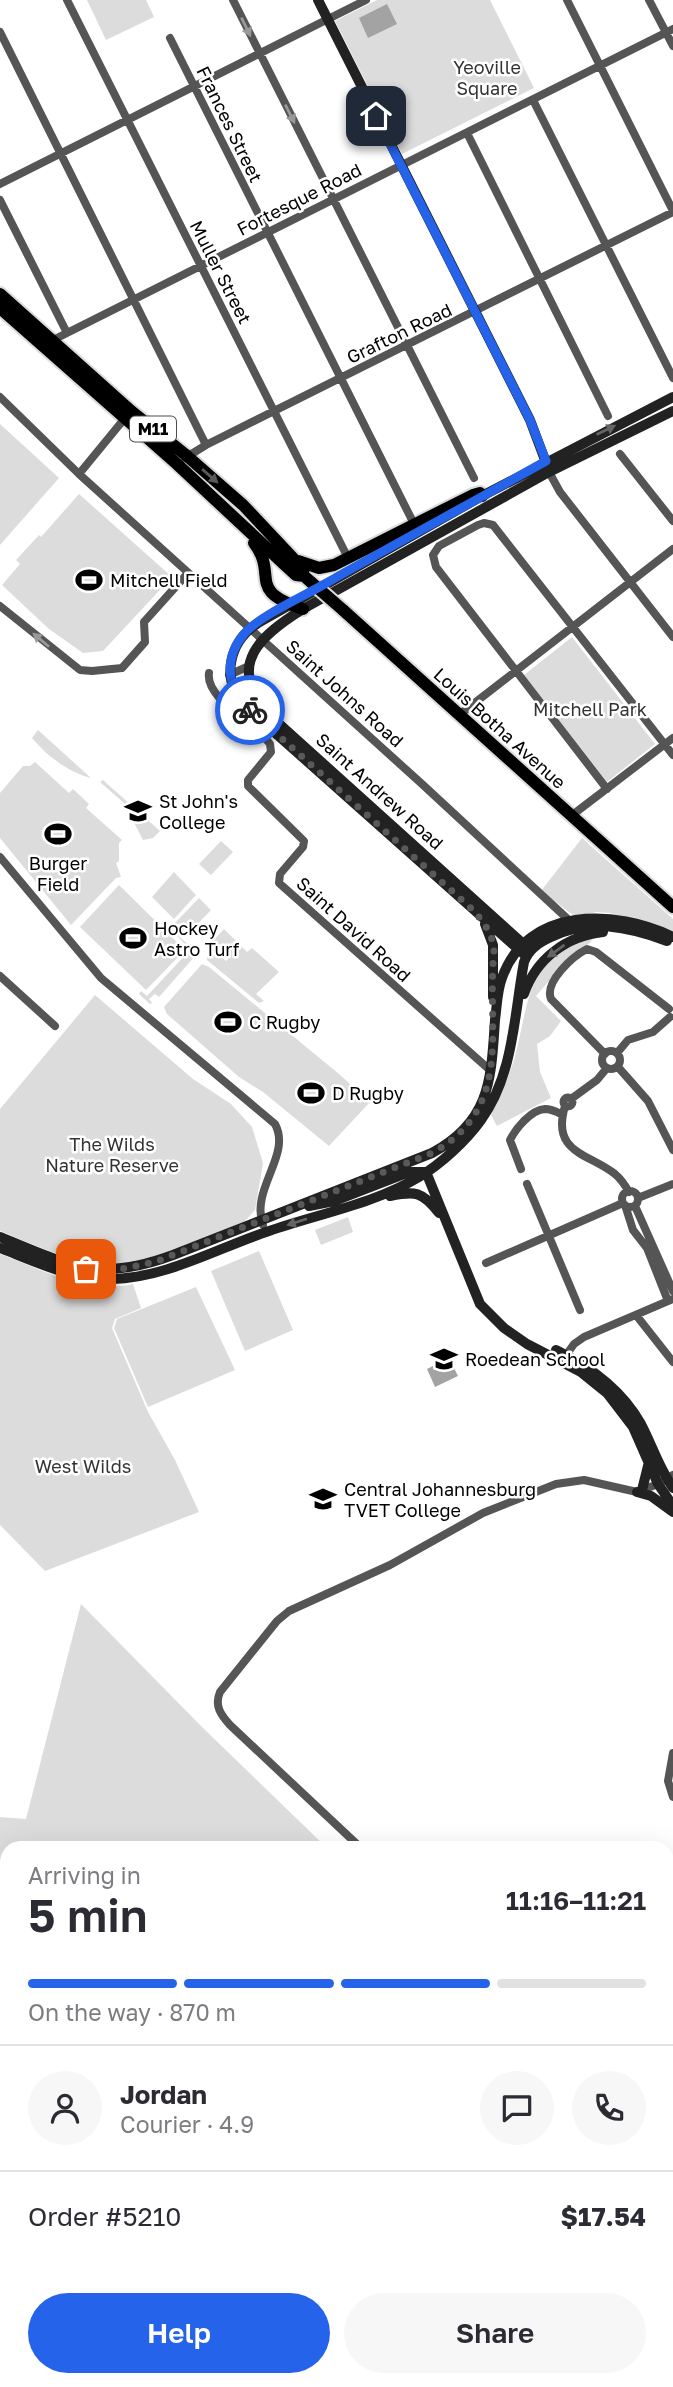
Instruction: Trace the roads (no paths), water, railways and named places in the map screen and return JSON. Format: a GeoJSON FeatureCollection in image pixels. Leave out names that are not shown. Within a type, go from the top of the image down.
{"type":"FeatureCollection","features":[{"type":"Feature","properties":{"kind":"main road"},"geometry":{"type":"LineString","coordinates":[[318,0],[530,420],[548,467]]}},
{"type":"Feature","properties":{"kind":"main road","name":"Louis Botha Avenue"},"geometry":{"type":"LineString","coordinates":[[0,294],[3,309],[124,418],[243,505],[292,556],[308,579],[673,907]]}},
{"type":"Feature","properties":{"kind":"main road","name":"Louis Botha Avenue"},"geometry":{"type":"LineString","coordinates":[[3,309],[51,341],[131,411],[182,460],[217,502],[296,575],[308,579]]}},
{"type":"Feature","properties":{"kind":"main road"},"geometry":{"type":"LineString","coordinates":[[249,666],[261,639],[277,625],[673,397]]}},
{"type":"Feature","properties":{"kind":"main road"},"geometry":{"type":"LineString","coordinates":[[229,675],[233,653],[250,628],[289,604],[482,496],[673,411]]}},
{"type":"Feature","properties":{"kind":"main road"},"geometry":{"type":"LineString","coordinates":[[292,556],[306,565],[319,568],[348,558],[473,495],[480,493],[482,496]]}},
{"type":"Feature","properties":{"kind":"main road"},"geometry":{"type":"LineString","coordinates":[[217,502],[259,551],[270,592],[278,600],[303,609]]}},
{"type":"Feature","properties":{"kind":"main road","name":"Saint Andrew Road"},"geometry":{"type":"LineString","coordinates":[[249,666],[253,692],[267,713],[525,950]]}},
{"type":"Feature","properties":{"kind":"main road","name":"Saint Andrew Road"},"geometry":{"type":"LineString","coordinates":[[229,675],[238,698],[248,709],[472,909],[525,950]]}},
{"type":"Feature","properties":{"kind":"main road"},"geometry":{"type":"LineString","coordinates":[[472,909],[487,928],[493,945],[493,1053]]}},
{"type":"Feature","properties":{"kind":"main road"},"geometry":{"type":"LineString","coordinates":[[673,937],[624,920],[604,918],[573,924],[525,950],[500,982],[489,1085],[482,1103],[455,1141],[431,1163],[430,1175],[445,1220],[480,1304],[489,1315],[516,1336],[599,1375],[623,1397],[640,1423],[668,1482],[673,1506]]}},
{"type":"Feature","properties":{"kind":"main road"},"geometry":{"type":"LineString","coordinates":[[573,924],[612,926],[644,933],[673,944]]}},
{"type":"Feature","properties":{"kind":"main road"},"geometry":{"type":"LineString","coordinates":[[511,1042],[528,983],[547,957],[565,944],[591,934],[644,933]]}},
{"type":"Feature","properties":{"kind":"main road"},"geometry":{"type":"LineString","coordinates":[[0,1248],[73,1275],[97,1279],[128,1279],[157,1272],[430,1175],[439,1162],[482,1120],[499,1087],[511,1042],[525,950]]}},
{"type":"Feature","properties":{"kind":"main road"},"geometry":{"type":"LineString","coordinates":[[491,1071],[500,1068],[507,1061]]}},
{"type":"Feature","properties":{"kind":"main road"},"geometry":{"type":"LineString","coordinates":[[0,1237],[72,1265],[95,1270],[116,1270],[155,1262],[432,1153],[463,1128]]}},
{"type":"Feature","properties":{"kind":"main road"},"geometry":{"type":"LineString","coordinates":[[287,1209],[334,1201],[410,1172],[430,1175]]}},
{"type":"Feature","properties":{"kind":"main road"},"geometry":{"type":"LineString","coordinates":[[430,1175],[488,1303],[521,1333],[564,1358],[613,1400],[633,1427],[649,1462],[668,1482]]}},
{"type":"Feature","properties":{"kind":"main road"},"geometry":{"type":"LineString","coordinates":[[359,1202],[415,1193],[430,1202],[445,1220]]}},
{"type":"Feature","properties":{"kind":"main road"},"geometry":{"type":"LineString","coordinates":[[649,1462],[640,1491],[673,1512]]}},
{"type":"Feature","properties":{"kind":"street","name":"Muller Street"},"geometry":{"type":"LineString","coordinates":[[67,0],[348,558]]}},
{"type":"Feature","properties":{"kind":"street"},"geometry":{"type":"LineString","coordinates":[[233,0],[474,478]]}},
{"type":"Feature","properties":{"kind":"street"},"geometry":{"type":"LineString","coordinates":[[0,184],[366,0]]}},
{"type":"Feature","properties":{"kind":"street"},"geometry":{"type":"LineString","coordinates":[[567,0],[673,212]]}},
{"type":"Feature","properties":{"kind":"street"},"geometry":{"type":"LineString","coordinates":[[649,0],[670,31],[673,46]]}},
{"type":"Feature","properties":{"kind":"street","name":"Fortesque Road"},"geometry":{"type":"LineString","coordinates":[[51,341],[670,31]]}},
{"type":"Feature","properties":{"kind":"street"},"geometry":{"type":"LineString","coordinates":[[0,32],[206,445]]}},
{"type":"Feature","properties":{"kind":"street","name":"Frances Street"},"geometry":{"type":"LineString","coordinates":[[170,38],[414,524]]}},
{"type":"Feature","properties":{"kind":"street"},"geometry":{"type":"LineString","coordinates":[[533,100],[673,378]]}},
{"type":"Feature","properties":{"kind":"street"},"geometry":{"type":"LineString","coordinates":[[467,133],[608,416]]}},
{"type":"Feature","properties":{"kind":"street"},"geometry":{"type":"LineString","coordinates":[[0,200],[67,333]]}},
{"type":"Feature","properties":{"kind":"street","name":"Grafton Road"},"geometry":{"type":"LineString","coordinates":[[182,460],[273,411],[673,212]]}},
{"type":"Feature","properties":{"kind":"street","name":"Saint Johns Road"},"geometry":{"type":"LineString","coordinates":[[0,397],[79,474],[573,924]]}},
{"type":"Feature","properties":{"kind":"street"},"geometry":{"type":"LineString","coordinates":[[79,474],[124,418]]}},
{"type":"Feature","properties":{"kind":"street"},"geometry":{"type":"LineString","coordinates":[[655,420],[673,419]]}},
{"type":"Feature","properties":{"kind":"street"},"geometry":{"type":"LineString","coordinates":[[620,454],[673,522]]}},
{"type":"Feature","properties":{"kind":"street"},"geometry":{"type":"LineString","coordinates":[[548,467],[560,492],[673,637]]}},
{"type":"Feature","properties":{"kind":"street"},"geometry":{"type":"LineString","coordinates":[[607,789],[436,567],[433,555],[439,546],[478,525],[492,524],[673,755]]}},
{"type":"Feature","properties":{"kind":"street"},"geometry":{"type":"LineString","coordinates":[[459,715],[673,549]]}},
{"type":"Feature","properties":{"kind":"street"},"geometry":{"type":"LineString","coordinates":[[0,606],[74,668],[85,671],[122,668],[145,642],[144,622],[188,573]]}},
{"type":"Feature","properties":{"kind":"street"},"geometry":{"type":"LineString","coordinates":[[229,675],[249,666]]}},
{"type":"Feature","properties":{"kind":"street","name":"Saint David Road"},"geometry":{"type":"LineString","coordinates":[[209,673],[208,681],[212,690],[270,744],[271,752],[248,780],[248,786],[304,841],[303,847],[279,874],[279,883],[491,1071]]}},
{"type":"Feature","properties":{"kind":"street"},"geometry":{"type":"LineString","coordinates":[[571,816],[673,738]]}},
{"type":"Feature","properties":{"kind":"street"},"geometry":{"type":"LineString","coordinates":[[0,857],[101,978],[275,1124],[280,1136],[279,1145],[266,1180],[261,1206],[261,1220],[266,1232]]}},
{"type":"Feature","properties":{"kind":"street"},"geometry":{"type":"LineString","coordinates":[[605,1054],[548,994],[549,987],[557,976],[587,949],[596,952],[671,1013],[653,1032],[628,1040],[617,1053]]}},
{"type":"Feature","properties":{"kind":"street"},"geometry":{"type":"LineString","coordinates":[[0,976],[55,1026]]}},
{"type":"Feature","properties":{"kind":"street"},"geometry":{"type":"LineString","coordinates":[[613,1051],[617,1053],[621,1058],[618,1067],[613,1070],[607,1068],[603,1063],[605,1054],[613,1051]]}},
{"type":"Feature","properties":{"kind":"street"},"geometry":{"type":"LineString","coordinates":[[618,1067],[648,1101],[673,1150]]}},
{"type":"Feature","properties":{"kind":"street"},"geometry":{"type":"LineString","coordinates":[[521,1169],[510,1140],[517,1128],[540,1111],[566,1107],[607,1068]]}},
{"type":"Feature","properties":{"kind":"street"},"geometry":{"type":"LineString","coordinates":[[566,1107],[564,1134],[571,1148],[580,1156],[613,1173],[629,1192],[635,1193],[673,1291]]}},
{"type":"Feature","properties":{"kind":"street"},"geometry":{"type":"LineString","coordinates":[[663,1131],[662,1136],[673,1157]]}},
{"type":"Feature","properties":{"kind":"street"},"geometry":{"type":"LineString","coordinates":[[527,1184],[580,1310]]}},
{"type":"Feature","properties":{"kind":"street"},"geometry":{"type":"LineString","coordinates":[[624,1204],[630,1208],[673,1184]]}},
{"type":"Feature","properties":{"kind":"street"},"geometry":{"type":"LineString","coordinates":[[564,1358],[574,1344],[584,1337],[670,1300],[647,1248],[633,1230],[623,1196],[629,1192]]}},
{"type":"Feature","properties":{"kind":"street"},"geometry":{"type":"LineString","coordinates":[[486,1263],[624,1204]]}},
{"type":"Feature","properties":{"kind":"street"},"geometry":{"type":"LineString","coordinates":[[636,1315],[673,1362]]}},
{"type":"Feature","properties":{"kind":"street"},"geometry":{"type":"LineString","coordinates":[[354,1841],[230,1725],[220,1712],[218,1697],[226,1684],[285,1614],[390,1565],[483,1513],[566,1481],[584,1480],[640,1491],[668,1482]]}},
{"type":"Feature","properties":{"kind":"street"},"geometry":{"type":"LineString","coordinates":[[673,1754],[668,1781],[673,1797]]}},
{"type":"Feature","properties":{"kind":"place","name":"Mitchell Field"},"geometry":{"type":"Point","coordinates":[89,580]}},
{"type":"Feature","properties":{"kind":"place","name":"St John's College"},"geometry":{"type":"Point","coordinates":[138,811]}},
{"type":"Feature","properties":{"kind":"place","name":"Burger Field"},"geometry":{"type":"Point","coordinates":[58,834]}},
{"type":"Feature","properties":{"kind":"place","name":"Hockey Astro Turf"},"geometry":{"type":"Point","coordinates":[133,938]}},
{"type":"Feature","properties":{"kind":"place","name":"C Rugby"},"geometry":{"type":"Point","coordinates":[228,1022]}},
{"type":"Feature","properties":{"kind":"place","name":"D Rugby"},"geometry":{"type":"Point","coordinates":[311,1093]}},
{"type":"Feature","properties":{"kind":"place","name":"Roedean School"},"geometry":{"type":"Point","coordinates":[444,1359]}},
{"type":"Feature","properties":{"kind":"place","name":"Central Johannesburg TVET College"},"geometry":{"type":"Point","coordinates":[323,1499]}},
{"type":"Feature","properties":{"kind":"park label","name":"Yeoville Square"},"geometry":{"type":"Point","coordinates":[487,77]}},
{"type":"Feature","properties":{"kind":"park label","name":"Mitchell Park"},"geometry":{"type":"Point","coordinates":[590,709]}},
{"type":"Feature","properties":{"kind":"park label","name":"The Wilds Nature Reserve"},"geometry":{"type":"Point","coordinates":[112,1154]}},
{"type":"Feature","properties":{"kind":"park label","name":"West Wilds"},"geometry":{"type":"Point","coordinates":[83,1466]}}]}
